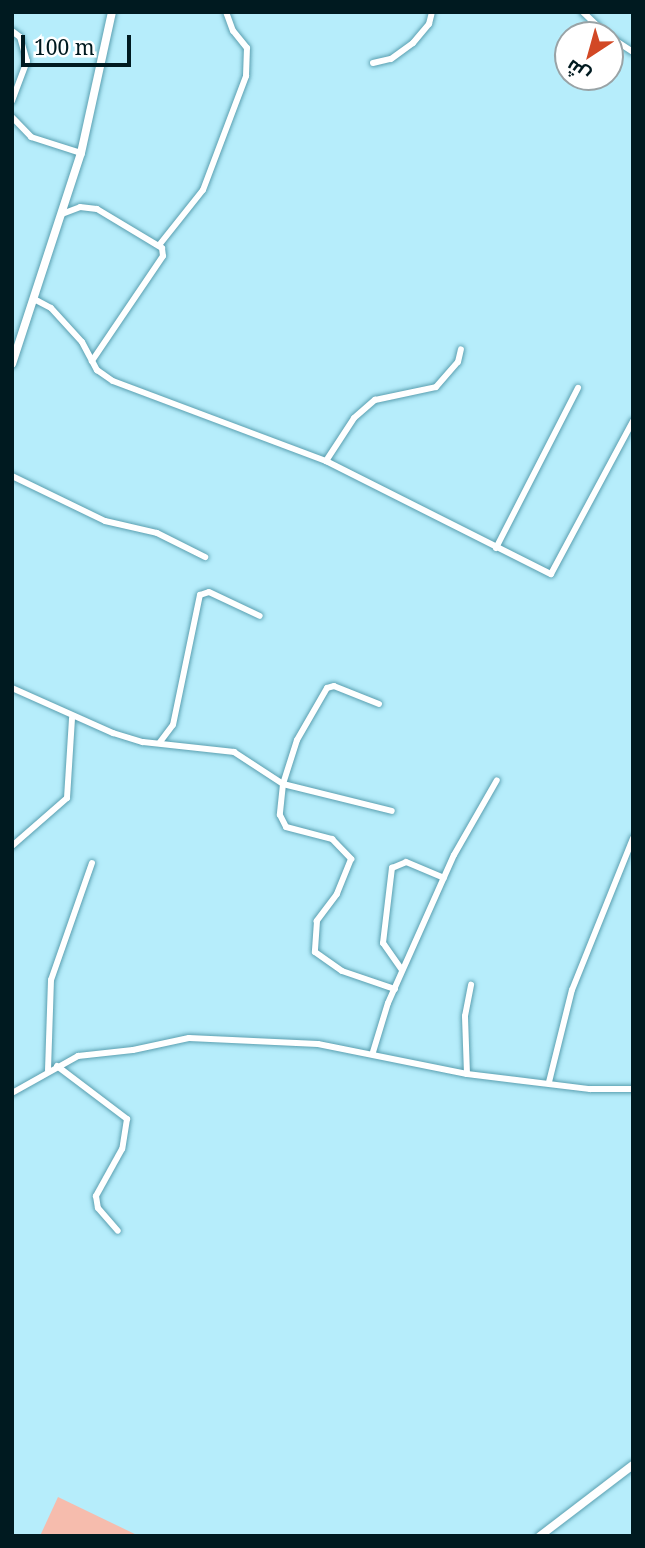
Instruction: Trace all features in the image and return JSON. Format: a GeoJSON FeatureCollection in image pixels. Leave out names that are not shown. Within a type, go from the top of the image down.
{"type":"FeatureCollection","features":[{"type":"Feature","properties":{"kind":"street"},"geometry":{"type":"LineString","coordinates":[[12,364],[81,153],[112,12]]}},
{"type":"Feature","properties":{"kind":"street"},"geometry":{"type":"LineString","coordinates":[[160,244],[203,190],[247,76],[247,48],[233,31],[226,12]]}},
{"type":"Feature","properties":{"kind":"street"},"geometry":{"type":"LineString","coordinates":[[373,63],[391,59],[413,43],[429,24],[432,12]]}},
{"type":"Feature","properties":{"kind":"street"},"geometry":{"type":"LineString","coordinates":[[12,31],[19,37],[27,61],[12,101]]}},
{"type":"Feature","properties":{"kind":"street"},"geometry":{"type":"LineString","coordinates":[[12,117],[31,137],[81,153]]}},
{"type":"Feature","properties":{"kind":"street"},"geometry":{"type":"LineString","coordinates":[[62,214],[90,207],[160,244],[163,256],[92,361]]}},
{"type":"Feature","properties":{"kind":"street"},"geometry":{"type":"LineString","coordinates":[[34,299],[51,308],[82,342],[92,361],[113,382],[326,461],[545,572],[555,571],[633,421]]}},
{"type":"Feature","properties":{"kind":"street"},"geometry":{"type":"LineString","coordinates":[[326,461],[354,418],[375,400],[436,387],[458,362],[461,349]]}},
{"type":"Feature","properties":{"kind":"street"},"geometry":{"type":"LineString","coordinates":[[496,548],[578,388]]}},
{"type":"Feature","properties":{"kind":"street"},"geometry":{"type":"LineString","coordinates":[[12,476],[105,522],[157,533],[205,557]]}},
{"type":"Feature","properties":{"kind":"street"},"geometry":{"type":"LineString","coordinates":[[160,742],[173,725],[200,595],[209,592],[260,615]]}},
{"type":"Feature","properties":{"kind":"street"},"geometry":{"type":"LineString","coordinates":[[379,704],[334,686],[327,688],[297,740],[283,783],[282,824],[332,838],[351,859],[337,894],[317,921],[315,952],[342,971],[395,989]]}},
{"type":"Feature","properties":{"kind":"street"},"geometry":{"type":"LineString","coordinates":[[12,688],[72,718],[130,738],[234,752],[283,783],[392,811]]}},
{"type":"Feature","properties":{"kind":"street"},"geometry":{"type":"LineString","coordinates":[[12,846],[67,798],[72,718]]}},
{"type":"Feature","properties":{"kind":"street"},"geometry":{"type":"LineString","coordinates":[[373,1052],[402,970],[444,878],[497,780]]}},
{"type":"Feature","properties":{"kind":"street"},"geometry":{"type":"LineString","coordinates":[[549,1082],[572,990],[633,838]]}},
{"type":"Feature","properties":{"kind":"street"},"geometry":{"type":"LineString","coordinates":[[402,970],[383,943],[392,868],[406,862],[444,878]]}},
{"type":"Feature","properties":{"kind":"street"},"geometry":{"type":"LineString","coordinates":[[48,1070],[51,980],[92,863]]}},
{"type":"Feature","properties":{"kind":"street"},"geometry":{"type":"LineString","coordinates":[[467,1074],[465,1016],[471,985]]}},
{"type":"Feature","properties":{"kind":"street"},"geometry":{"type":"LineString","coordinates":[[12,1093],[48,1070],[78,1056],[132,1051],[189,1038],[257,1044],[302,1042],[373,1052],[467,1074],[590,1089],[633,1089]]}},
{"type":"Feature","properties":{"kind":"street"},"geometry":{"type":"LineString","coordinates":[[57,1066],[127,1119],[125,1141],[96,1196],[98,1208],[118,1231]]}},
{"type":"Feature","properties":{"kind":"street"},"geometry":{"type":"LineString","coordinates":[[540,1536],[633,1465]]}},
{"type":"Feature","properties":{"kind":"shaded area"},"geometry":{"type":"Polygon","coordinates":[[[58,1497],[139,1536],[40,1536],[58,1497]]]}}]}
